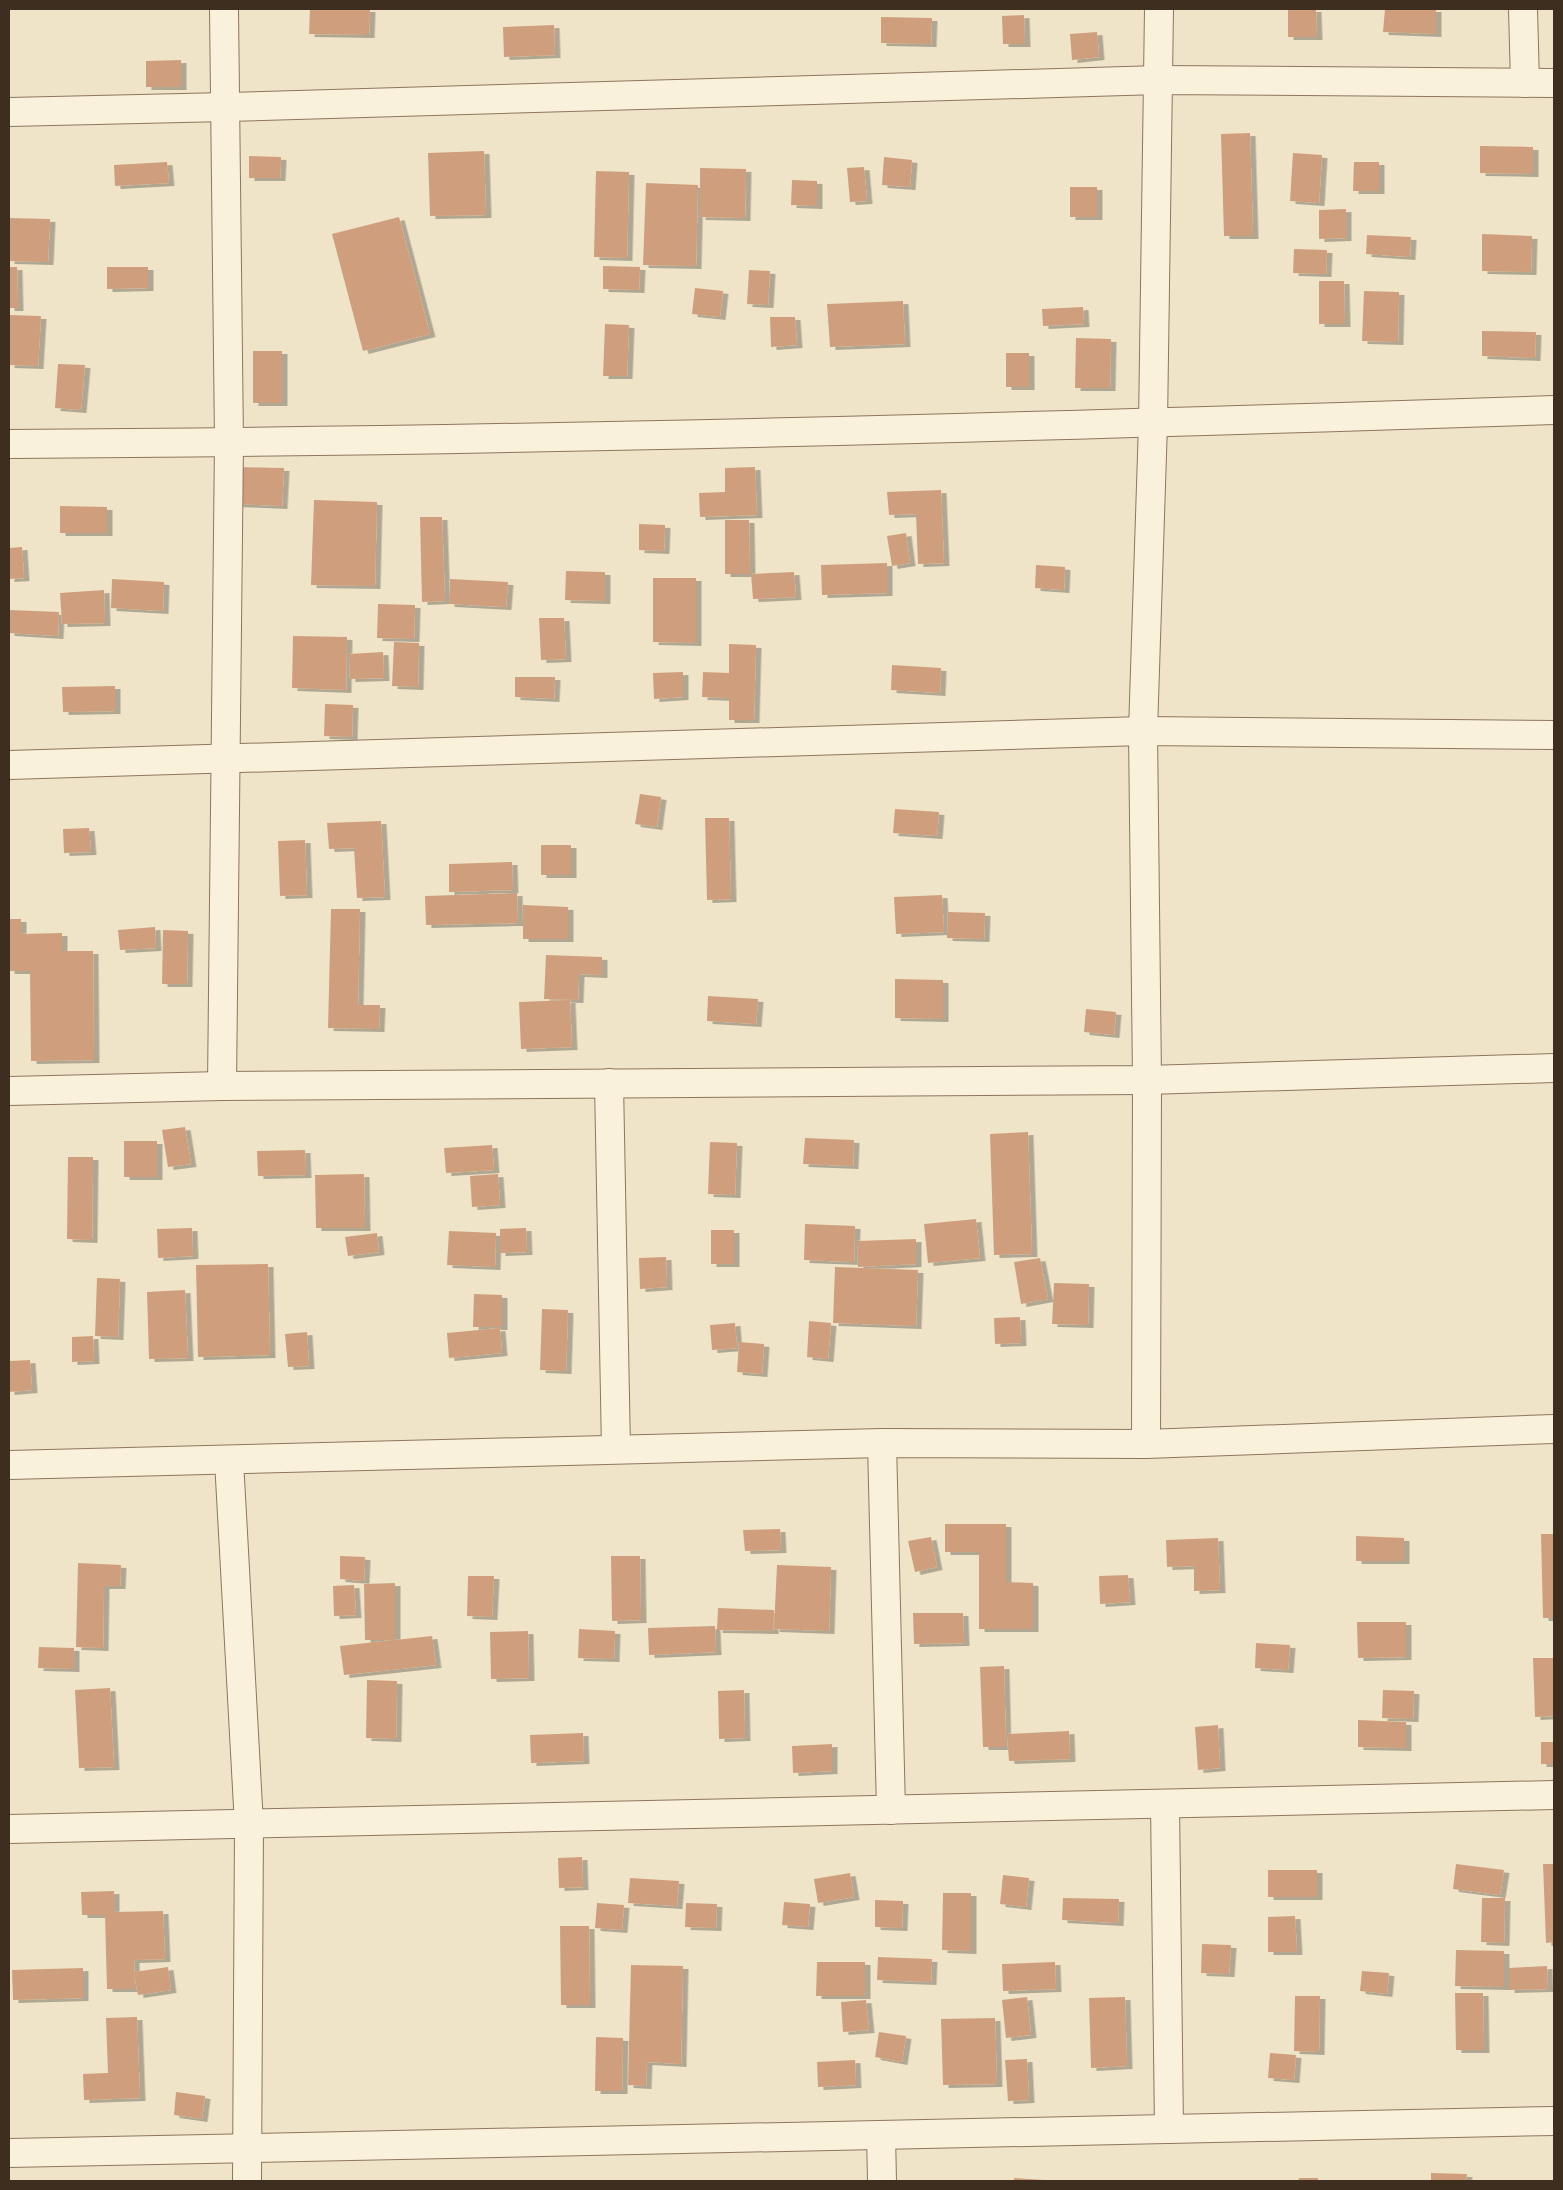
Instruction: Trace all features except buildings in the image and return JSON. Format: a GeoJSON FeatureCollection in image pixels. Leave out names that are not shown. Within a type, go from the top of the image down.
{"type":"FeatureCollection","features":[{"type":"Feature","properties":{"kind":"street"},"geometry":{"type":"LineString","coordinates":[[222,1086],[229,442],[224,9]]}},
{"type":"Feature","properties":{"kind":"street"},"geometry":{"type":"LineString","coordinates":[[1146,1444],[1147,1080],[1143,732],[1152,424],[1159,9]]}},
{"type":"Feature","properties":{"kind":"street"},"geometry":{"type":"LineString","coordinates":[[1523,9],[1525,83]]}},
{"type":"Feature","properties":{"kind":"street"},"geometry":{"type":"LineString","coordinates":[[9,112],[226,108],[1159,80],[1554,83]]}},
{"type":"Feature","properties":{"kind":"street"},"geometry":{"type":"LineString","coordinates":[[9,444],[229,442],[1152,424],[1554,410]]}},
{"type":"Feature","properties":{"kind":"street"},"geometry":{"type":"LineString","coordinates":[[9,765],[1143,732],[1554,735]]}},
{"type":"Feature","properties":{"kind":"street"},"geometry":{"type":"LineString","coordinates":[[9,1091],[222,1086],[1147,1080],[1554,1068]]}},
{"type":"Feature","properties":{"kind":"street"},"geometry":{"type":"LineString","coordinates":[[609,1083],[616,1449]]}},
{"type":"Feature","properties":{"kind":"street"},"geometry":{"type":"LineString","coordinates":[[9,1465],[882,1443],[1146,1444],[1554,1429]]}},
{"type":"Feature","properties":{"kind":"street"},"geometry":{"type":"LineString","coordinates":[[882,1443],[891,1810]]}},
{"type":"Feature","properties":{"kind":"street"},"geometry":{"type":"LineString","coordinates":[[229,1460],[249,1825],[247,2181]]}},
{"type":"Feature","properties":{"kind":"street"},"geometry":{"type":"LineString","coordinates":[[9,1829],[1554,1795]]}},
{"type":"Feature","properties":{"kind":"street"},"geometry":{"type":"LineString","coordinates":[[1165,1804],[1169,2129]]}},
{"type":"Feature","properties":{"kind":"street"},"geometry":{"type":"LineString","coordinates":[[9,2153],[1554,2121]]}},
{"type":"Feature","properties":{"kind":"street"},"geometry":{"type":"LineString","coordinates":[[881,2135],[882,2181]]}}]}
